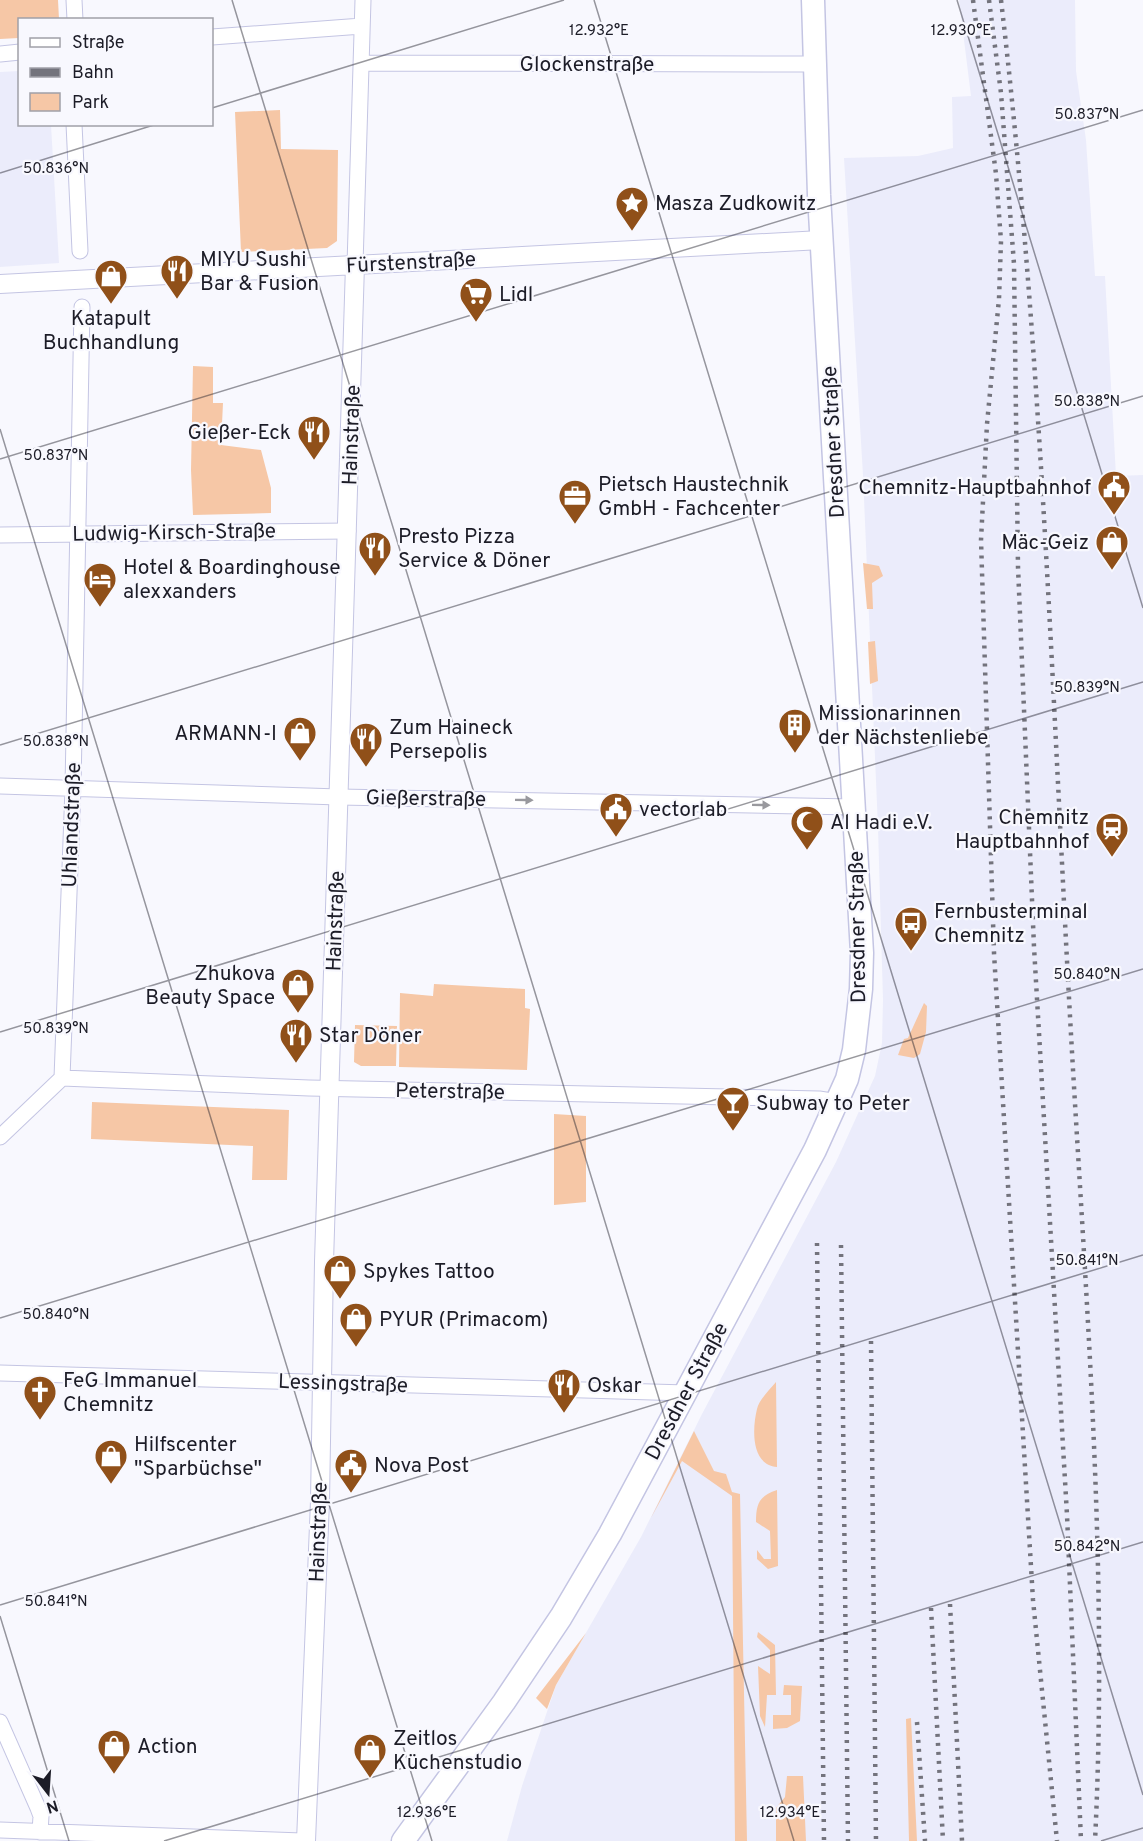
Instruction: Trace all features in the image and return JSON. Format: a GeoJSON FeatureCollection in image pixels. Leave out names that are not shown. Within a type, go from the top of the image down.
{"type":"FeatureCollection","features":[{"type":"Feature","properties":{"kind":"main road","name":"Dresdner Straße"},"geometry":{"type":"LineString","coordinates":[[403,1841],[504,1702],[561,1617],[610,1534],[815,1150],[838,1102],[854,1050],[861,989],[821,240],[813,64],[813,0]]}},
{"type":"Feature","properties":{"kind":"street"},"geometry":{"type":"LineString","coordinates":[[74,0],[75,18]]}},
{"type":"Feature","properties":{"kind":"street","name":"Hainstraße"},"geometry":{"type":"LineString","coordinates":[[304,1841],[323,1383],[363,0]]}},
{"type":"Feature","properties":{"kind":"street"},"geometry":{"type":"LineString","coordinates":[[213,37],[362,26]]}},
{"type":"Feature","properties":{"kind":"street"},"geometry":{"type":"LineString","coordinates":[[0,54],[18,52]]}},
{"type":"Feature","properties":{"kind":"street","name":"Glockenstraße"},"geometry":{"type":"LineString","coordinates":[[361,63],[813,64]]}},
{"type":"Feature","properties":{"kind":"street"},"geometry":{"type":"LineString","coordinates":[[74,126],[80,251]]}},
{"type":"Feature","properties":{"kind":"street","name":"Fürstenstraße"},"geometry":{"type":"LineString","coordinates":[[0,284],[821,240]]}},
{"type":"Feature","properties":{"kind":"street","name":"Uhlandstraße"},"geometry":{"type":"LineString","coordinates":[[62,1078],[73,788],[82,307]]}},
{"type":"Feature","properties":{"kind":"street","name":"Ludwig-Kirsch-Straße"},"geometry":{"type":"LineString","coordinates":[[0,535],[348,531]]}},
{"type":"Feature","properties":{"kind":"street","name":"Gießerstraße"},"geometry":{"type":"LineString","coordinates":[[0,786],[339,797],[853,807]]}},
{"type":"Feature","properties":{"kind":"street"},"geometry":{"type":"LineString","coordinates":[[0,1137],[62,1078]]}},
{"type":"Feature","properties":{"kind":"street","name":"Peterstraße"},"geometry":{"type":"LineString","coordinates":[[62,1078],[330,1088],[819,1099],[838,1102]]}},
{"type":"Feature","properties":{"kind":"street","name":"Lessingstraße"},"geometry":{"type":"LineString","coordinates":[[0,1373],[686,1393]]}},
{"type":"Feature","properties":{"kind":"street"},"geometry":{"type":"LineString","coordinates":[[0,1722],[41,1816],[40,1832]]}},
{"type":"Feature","properties":{"kind":"street"},"geometry":{"type":"LineString","coordinates":[[0,1830],[304,1841]]}},
{"type":"Feature","properties":{"kind":"shaded area"},"geometry":{"type":"Polygon","coordinates":[[[959,0],[1075,0],[1076,71],[1086,140],[1095,276],[1105,276],[1116,476],[1143,475],[1143,1841],[507,1841],[522,1786],[556,1685],[641,1537],[702,1414],[836,1162],[875,1076],[882,1043],[883,1000],[878,828],[863,475],[844,158],[918,156],[953,148],[952,97],[971,96],[959,0]]]}},
{"type":"Feature","properties":{"kind":"shaded area"},"geometry":{"type":"Polygon","coordinates":[[[18,71],[18,126],[51,126],[59,263],[0,267],[0,72],[18,71]]]}},
{"type":"Feature","properties":{"kind":"green space"},"geometry":{"type":"Polygon","coordinates":[[[0,0],[58,0],[59,18],[18,18],[18,38],[0,39],[0,0]]]}},
{"type":"Feature","properties":{"kind":"green space"},"geometry":{"type":"Polygon","coordinates":[[[280,110],[281,149],[338,150],[337,241],[327,248],[241,252],[235,112],[280,110]]]}},
{"type":"Feature","properties":{"kind":"green space"},"geometry":{"type":"Polygon","coordinates":[[[193,366],[213,367],[213,403],[223,403],[221,445],[261,450],[271,488],[271,513],[193,515],[191,470],[193,366]]]}},
{"type":"Feature","properties":{"kind":"green space"},"geometry":{"type":"Polygon","coordinates":[[[863,563],[879,566],[883,576],[872,583],[873,609],[867,609],[863,563]]]}},
{"type":"Feature","properties":{"kind":"green space"},"geometry":{"type":"Polygon","coordinates":[[[875,641],[878,681],[870,684],[868,642],[875,641]]]}},
{"type":"Feature","properties":{"kind":"green space"},"geometry":{"type":"Polygon","coordinates":[[[434,984],[525,989],[525,1008],[530,1009],[527,1070],[399,1067],[400,993],[433,996],[434,984]]]}},
{"type":"Feature","properties":{"kind":"green space"},"geometry":{"type":"Polygon","coordinates":[[[924,1003],[927,1006],[926,1032],[920,1054],[914,1058],[898,1055],[904,1039],[908,1038],[924,1003]]]}},
{"type":"Feature","properties":{"kind":"green space"},"geometry":{"type":"Polygon","coordinates":[[[355,1025],[397,1026],[396,1066],[361,1066],[354,1062],[355,1025]]]}},
{"type":"Feature","properties":{"kind":"green space"},"geometry":{"type":"Polygon","coordinates":[[[92,1102],[289,1110],[287,1180],[252,1180],[253,1146],[91,1139],[92,1102]]]}},
{"type":"Feature","properties":{"kind":"green space"},"geometry":{"type":"Polygon","coordinates":[[[554,1114],[586,1116],[586,1202],[554,1205],[554,1114]]]}},
{"type":"Feature","properties":{"kind":"green space"},"geometry":{"type":"Polygon","coordinates":[[[776,1382],[777,1467],[768,1465],[762,1460],[755,1445],[754,1436],[758,1406],[776,1382]]]}},
{"type":"Feature","properties":{"kind":"green space"},"geometry":{"type":"Polygon","coordinates":[[[694,1431],[714,1471],[726,1474],[732,1492],[740,1494],[747,1841],[735,1841],[732,1496],[682,1461],[651,1518],[694,1431]]]}},
{"type":"Feature","properties":{"kind":"green space"},"geometry":{"type":"Polygon","coordinates":[[[777,1490],[778,1566],[768,1569],[757,1559],[757,1550],[764,1559],[771,1559],[770,1531],[756,1522],[757,1510],[762,1498],[777,1490]]]}},
{"type":"Feature","properties":{"kind":"green space"},"geometry":{"type":"Polygon","coordinates":[[[758,1632],[775,1645],[776,1695],[767,1695],[765,1727],[760,1716],[758,1666],[770,1674],[770,1650],[757,1637],[758,1632]]]}},
{"type":"Feature","properties":{"kind":"green space"},"geometry":{"type":"Polygon","coordinates":[[[586,1633],[556,1685],[547,1709],[536,1698],[586,1633]]]}},
{"type":"Feature","properties":{"kind":"green space"},"geometry":{"type":"Polygon","coordinates":[[[784,1685],[802,1686],[800,1721],[787,1728],[773,1729],[773,1715],[791,1715],[791,1695],[783,1695],[784,1685]]]}},
{"type":"Feature","properties":{"kind":"green space"},"geometry":{"type":"Polygon","coordinates":[[[911,1718],[917,1841],[909,1841],[906,1719],[911,1718]]]}},
{"type":"Feature","properties":{"kind":"green space"},"geometry":{"type":"Polygon","coordinates":[[[787,1776],[803,1776],[806,1841],[776,1841],[776,1808],[785,1797],[787,1776]]]}},
{"type":"Feature","properties":{"kind":"railway"},"geometry":{"type":"LineString","coordinates":[[973,0],[996,174],[1001,241],[999,299],[987,424],[981,540],[994,953],[1033,1600],[1057,1841]]}},
{"type":"Feature","properties":{"kind":"railway"},"geometry":{"type":"LineString","coordinates":[[989,0],[1001,93],[1014,264],[1018,567],[1034,947],[1067,1515],[1081,1841]]}},
{"type":"Feature","properties":{"kind":"railway"},"geometry":{"type":"LineString","coordinates":[[1001,0],[1026,249],[1035,374],[1088,1314],[1099,1630],[1099,1736],[1095,1841]]}},
{"type":"Feature","properties":{"kind":"railway"},"geometry":{"type":"LineString","coordinates":[[817,1243],[824,1841]]}},
{"type":"Feature","properties":{"kind":"railway"},"geometry":{"type":"LineString","coordinates":[[841,1245],[848,1841]]}},
{"type":"Feature","properties":{"kind":"railway"},"geometry":{"type":"LineString","coordinates":[[871,1341],[876,1841]]}},
{"type":"Feature","properties":{"kind":"railway"},"geometry":{"type":"LineString","coordinates":[[950,1604],[962,1841]]}},
{"type":"Feature","properties":{"kind":"railway"},"geometry":{"type":"LineString","coordinates":[[931,1608],[943,1841]]}},
{"type":"Feature","properties":{"kind":"railway"},"geometry":{"type":"LineString","coordinates":[[917,1722],[925,1841]]}},
{"type":"Feature","properties":{"kind":"place","name":"Masza Zudkowitz"},"geometry":{"type":"Point","coordinates":[632,232]}},
{"type":"Feature","properties":{"kind":"place","name":"MIYU Sushi Bar & Fusion"},"geometry":{"type":"Point","coordinates":[177,300]}},
{"type":"Feature","properties":{"kind":"place","name":"Katapult Buchhandlung"},"geometry":{"type":"Point","coordinates":[111,305]}},
{"type":"Feature","properties":{"kind":"place","name":"Lidl"},"geometry":{"type":"Point","coordinates":[476,323]}},
{"type":"Feature","properties":{"kind":"place","name":"Gießer-Eck"},"geometry":{"type":"Point","coordinates":[314,461]}},
{"type":"Feature","properties":{"kind":"place","name":"Chemnitz-Hauptbahnhof"},"geometry":{"type":"Point","coordinates":[1114,516]}},
{"type":"Feature","properties":{"kind":"place","name":"Pietsch Haustechnik GmbH - Fachcenter"},"geometry":{"type":"Point","coordinates":[575,525]}},
{"type":"Feature","properties":{"kind":"place","name":"Mäc-Geiz"},"geometry":{"type":"Point","coordinates":[1112,571]}},
{"type":"Feature","properties":{"kind":"place","name":"Presto Pizza Service & Döner"},"geometry":{"type":"Point","coordinates":[375,577]}},
{"type":"Feature","properties":{"kind":"place","name":"Hotel & Boardinghouse alexxanders"},"geometry":{"type":"Point","coordinates":[100,608]}},
{"type":"Feature","properties":{"kind":"place","name":"Missionarinnen der Nächstenliebe"},"geometry":{"type":"Point","coordinates":[795,754]}},
{"type":"Feature","properties":{"kind":"place","name":"ARMANN-I"},"geometry":{"type":"Point","coordinates":[300,762]}},
{"type":"Feature","properties":{"kind":"place","name":"Zum Haineck Persepolis"},"geometry":{"type":"Point","coordinates":[366,768]}},
{"type":"Feature","properties":{"kind":"place","name":"vectorlab"},"geometry":{"type":"Point","coordinates":[616,838]}},
{"type":"Feature","properties":{"kind":"place","name":"Al Hadi e.V."},"geometry":{"type":"Point","coordinates":[807,851]}},
{"type":"Feature","properties":{"kind":"place","name":"Chemnitz Hauptbahnhof"},"geometry":{"type":"Point","coordinates":[1112,858]}},
{"type":"Feature","properties":{"kind":"place","name":"Fernbusterminal Chemnitz"},"geometry":{"type":"Point","coordinates":[911,952]}},
{"type":"Feature","properties":{"kind":"place","name":"Zhukova Beauty Space"},"geometry":{"type":"Point","coordinates":[298,1014]}},
{"type":"Feature","properties":{"kind":"place","name":"Star Döner"},"geometry":{"type":"Point","coordinates":[296,1064]}},
{"type":"Feature","properties":{"kind":"place","name":"Subway to Peter"},"geometry":{"type":"Point","coordinates":[733,1132]}},
{"type":"Feature","properties":{"kind":"place","name":"Spykes Tattoo"},"geometry":{"type":"Point","coordinates":[340,1300]}},
{"type":"Feature","properties":{"kind":"place","name":"PYUR (Primacom)"},"geometry":{"type":"Point","coordinates":[356,1348]}},
{"type":"Feature","properties":{"kind":"place","name":"Oskar"},"geometry":{"type":"Point","coordinates":[564,1414]}},
{"type":"Feature","properties":{"kind":"place","name":"FeG Immanuel Chemnitz"},"geometry":{"type":"Point","coordinates":[40,1421]}},
{"type":"Feature","properties":{"kind":"place","name":"Hilfscenter \"Sparbüchse\""},"geometry":{"type":"Point","coordinates":[111,1485]}},
{"type":"Feature","properties":{"kind":"place","name":"Nova Post"},"geometry":{"type":"Point","coordinates":[351,1494]}},
{"type":"Feature","properties":{"kind":"place","name":"Action"},"geometry":{"type":"Point","coordinates":[114,1775]}},
{"type":"Feature","properties":{"kind":"place","name":"Zeitlos Küchenstudio"},"geometry":{"type":"Point","coordinates":[370,1779]}}]}
